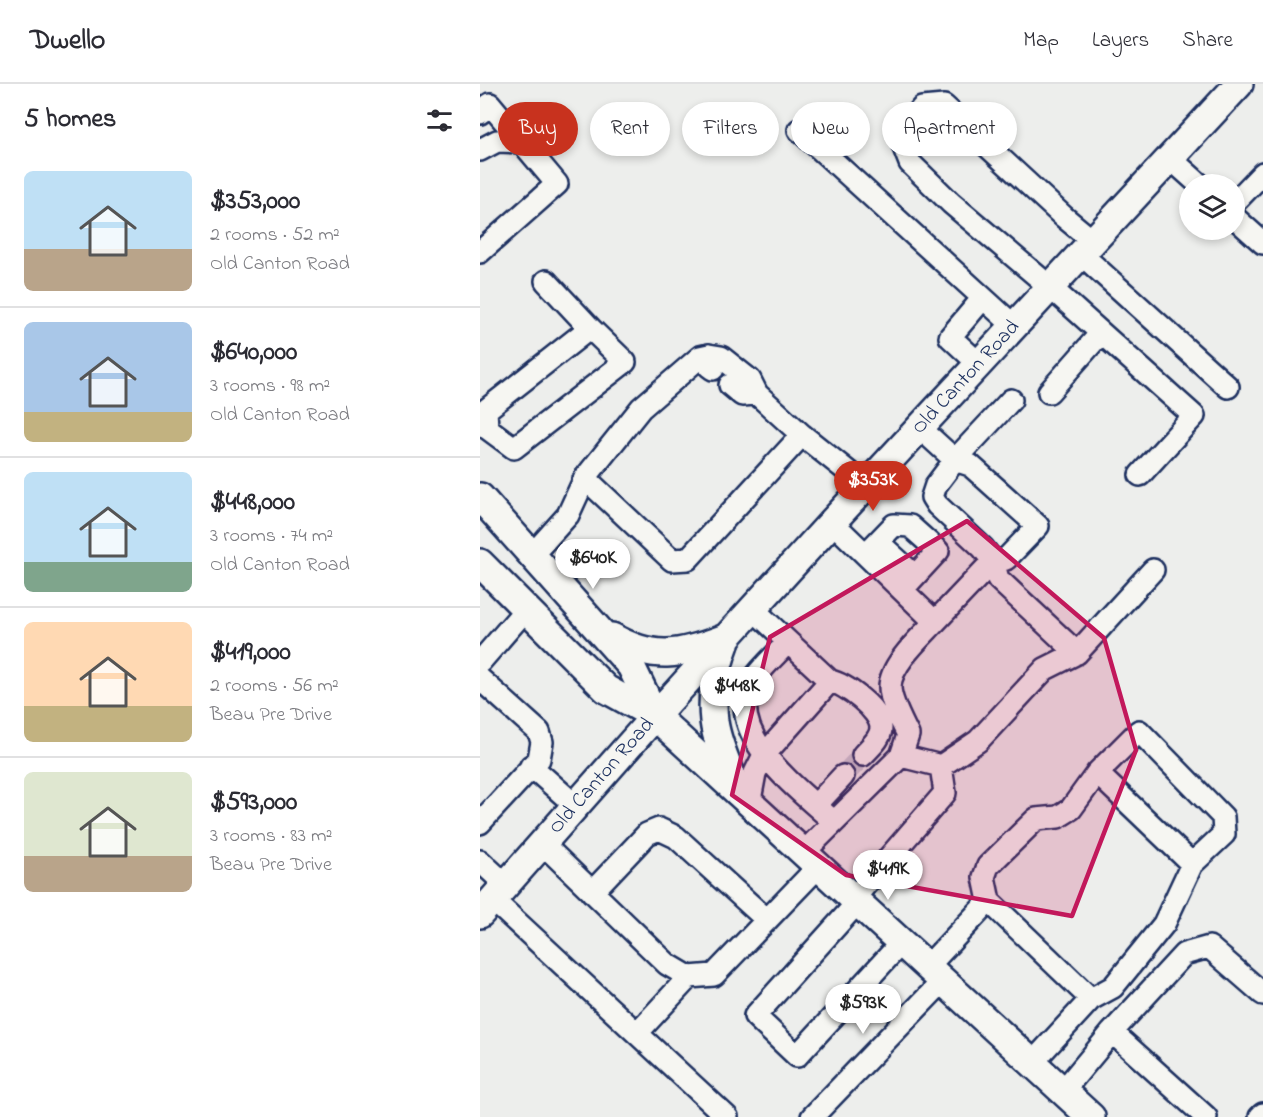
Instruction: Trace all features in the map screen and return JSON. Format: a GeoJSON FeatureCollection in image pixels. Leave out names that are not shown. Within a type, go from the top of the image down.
{"type":"FeatureCollection","features":[{"type":"Feature","properties":{"kind":"main road","name":"Old Canton Road"},"geometry":{"type":"LineString","coordinates":[[493,900],[655,716],[832,522],[1239,84]]}},
{"type":"Feature","properties":{"kind":"main road"},"geometry":{"type":"LineString","coordinates":[[480,497],[632,666],[655,716]]}},
{"type":"Feature","properties":{"kind":"main road"},"geometry":{"type":"LineString","coordinates":[[480,563],[606,689],[655,716],[1091,1117]]}},
{"type":"Feature","properties":{"kind":"main road"},"geometry":{"type":"LineString","coordinates":[[597,628],[623,644],[655,654],[673,654],[727,637]]}},
{"type":"Feature","properties":{"kind":"main road"},"geometry":{"type":"LineString","coordinates":[[727,637],[718,661],[714,723],[744,800]]}},
{"type":"Feature","properties":{"kind":"street"},"geometry":{"type":"LineString","coordinates":[[480,113],[490,104],[498,114]]}},
{"type":"Feature","properties":{"kind":"street"},"geometry":{"type":"LineString","coordinates":[[1140,475],[1194,416],[1050,287],[951,203],[910,163],[903,145],[904,130],[922,108],[944,106],[1064,217],[1087,248],[1228,387]]}},
{"type":"Feature","properties":{"kind":"street"},"geometry":{"type":"LineString","coordinates":[[480,150],[498,141]]}},
{"type":"Feature","properties":{"kind":"street"},"geometry":{"type":"LineString","coordinates":[[480,252],[557,184],[534,156]]}},
{"type":"Feature","properties":{"kind":"street"},"geometry":{"type":"LineString","coordinates":[[827,156],[1014,326]]}},
{"type":"Feature","properties":{"kind":"street"},"geometry":{"type":"LineString","coordinates":[[1170,158],[1188,174]]}},
{"type":"Feature","properties":{"kind":"street"},"geometry":{"type":"LineString","coordinates":[[1245,191],[1263,172]]}},
{"type":"Feature","properties":{"kind":"street"},"geometry":{"type":"LineString","coordinates":[[1245,227],[1263,243]]}},
{"type":"Feature","properties":{"kind":"street"},"geometry":{"type":"LineString","coordinates":[[546,281],[625,362],[514,448],[483,430],[486,410],[590,328]]}},
{"type":"Feature","properties":{"kind":"street"},"geometry":{"type":"LineString","coordinates":[[979,364],[950,337],[983,298]]}},
{"type":"Feature","properties":{"kind":"street"},"geometry":{"type":"LineString","coordinates":[[1049,392],[1101,333]]}},
{"type":"Feature","properties":{"kind":"street"},"geometry":{"type":"LineString","coordinates":[[532,555],[568,515],[585,478],[640,408],[700,357],[711,362],[721,357],[750,380],[757,394],[802,435],[866,486]]}},
{"type":"Feature","properties":{"kind":"street"},"geometry":{"type":"LineString","coordinates":[[730,385],[742,395],[757,394]]}},
{"type":"Feature","properties":{"kind":"street"},"geometry":{"type":"LineString","coordinates":[[1011,400],[955,460],[936,485],[932,497],[937,505],[983,548],[993,561],[998,579],[1077,653]]}},
{"type":"Feature","properties":{"kind":"street"},"geometry":{"type":"LineString","coordinates":[[543,844],[667,964],[690,977],[714,975],[767,920],[834,822],[901,756],[908,735],[897,712],[890,686],[899,662],[993,561],[1006,560],[1038,526],[970,465],[955,460],[920,428]]}},
{"type":"Feature","properties":{"kind":"street"},"geometry":{"type":"LineString","coordinates":[[585,478],[672,560],[688,559],[802,435]]}},
{"type":"Feature","properties":{"kind":"street"},"geometry":{"type":"LineString","coordinates":[[832,522],[872,548],[909,583],[935,622]]}},
{"type":"Feature","properties":{"kind":"street"},"geometry":{"type":"LineString","coordinates":[[872,548],[894,525],[910,526],[938,551],[909,583]]}},
{"type":"Feature","properties":{"kind":"street"},"geometry":{"type":"LineString","coordinates":[[901,756],[940,766],[978,741],[1045,669],[1077,653],[1153,570]]}},
{"type":"Feature","properties":{"kind":"street"},"geometry":{"type":"LineString","coordinates":[[480,662],[526,609]]}},
{"type":"Feature","properties":{"kind":"street"},"geometry":{"type":"LineString","coordinates":[[753,609],[830,681],[841,683],[873,710],[881,729],[877,739],[863,755]]}},
{"type":"Feature","properties":{"kind":"street"},"geometry":{"type":"LineString","coordinates":[[788,642],[753,680],[745,700],[747,722],[764,755],[834,822]]}},
{"type":"Feature","properties":{"kind":"street"},"geometry":{"type":"LineString","coordinates":[[480,679],[539,732],[542,742],[539,759],[484,811]]}},
{"type":"Feature","properties":{"kind":"street"},"geometry":{"type":"LineString","coordinates":[[744,800],[764,755],[830,681]]}},
{"type":"Feature","properties":{"kind":"street"},"geometry":{"type":"LineString","coordinates":[[1032,1063],[1091,999],[1113,987],[1164,924],[1192,864],[1224,834],[1223,817],[1139,731],[1097,773],[1071,809],[1058,817],[1036,819],[988,866],[984,877],[989,901],[1091,999]]}},
{"type":"Feature","properties":{"kind":"street"},"geometry":{"type":"LineString","coordinates":[[531,766],[576,806]]}},
{"type":"Feature","properties":{"kind":"street"},"geometry":{"type":"LineString","coordinates":[[902,943],[797,1056],[755,1016],[816,948],[945,793],[940,766]]}},
{"type":"Feature","properties":{"kind":"street"},"geometry":{"type":"LineString","coordinates":[[1097,773],[1192,864]]}},
{"type":"Feature","properties":{"kind":"street"},"geometry":{"type":"LineString","coordinates":[[816,805],[843,776]]}},
{"type":"Feature","properties":{"kind":"street"},"geometry":{"type":"LineString","coordinates":[[592,892],[647,834],[659,829],[676,837],[767,920]]}},
{"type":"Feature","properties":{"kind":"street"},"geometry":{"type":"LineString","coordinates":[[480,861],[493,900],[727,1117]]}},
{"type":"Feature","properties":{"kind":"street"},"geometry":{"type":"LineString","coordinates":[[812,1117],[935,974],[989,901]]}},
{"type":"Feature","properties":{"kind":"street"},"geometry":{"type":"LineString","coordinates":[[1063,1091],[1112,1032],[1184,954],[1209,947],[1263,994]]}},
{"type":"Feature","properties":{"kind":"street"},"geometry":{"type":"LineString","coordinates":[[636,1033],[690,977]]}},
{"type":"Feature","properties":{"kind":"street"},"geometry":{"type":"LineString","coordinates":[[1112,1032],[1206,1117]]}},
{"type":"Feature","properties":{"kind":"highlighted area"},"geometry":{"type":"Polygon","coordinates":[[[967,521],[1104,638],[1136,750],[1072,916],[846,875],[732,795],[770,637],[967,521]]]}},
{"type":"Feature","properties":{"kind":"tunnel"},"geometry":{"type":"LineString","coordinates":[[843,776],[863,755]]}}]}
